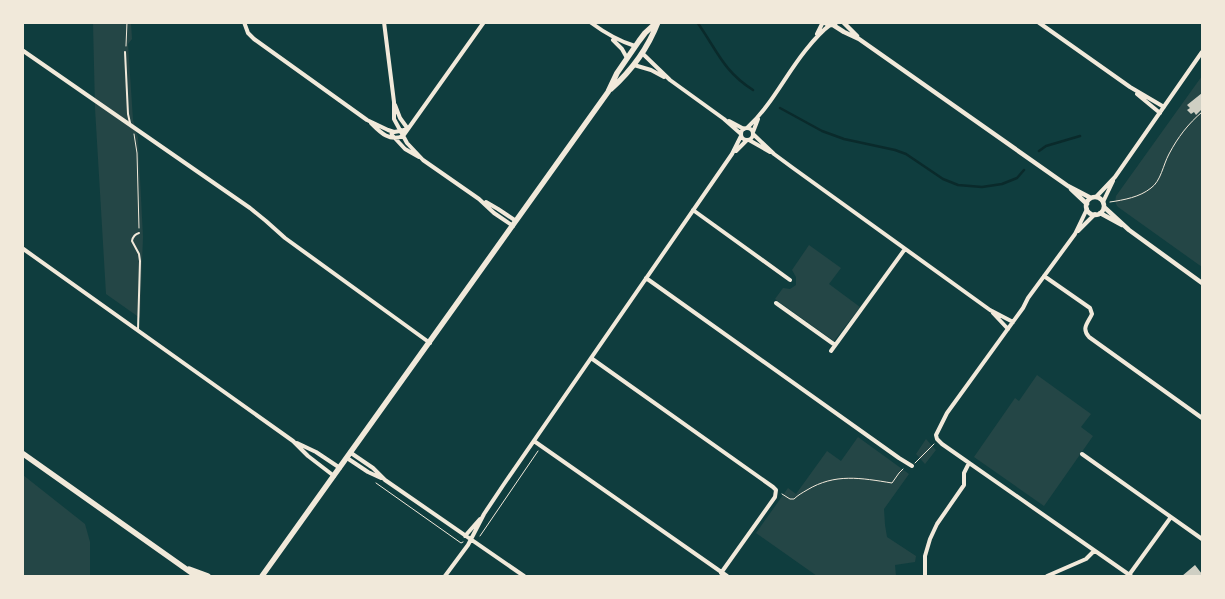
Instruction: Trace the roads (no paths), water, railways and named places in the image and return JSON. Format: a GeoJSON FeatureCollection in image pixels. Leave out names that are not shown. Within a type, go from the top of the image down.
{"type":"FeatureCollection","features":[{"type":"Feature","properties":{"kind":"main road"},"geometry":{"type":"LineString","coordinates":[[262,576],[608,92],[617,73],[635,46],[645,33],[658,22]]}},
{"type":"Feature","properties":{"kind":"main road"},"geometry":{"type":"LineString","coordinates":[[608,92],[634,65],[652,39],[658,22]]}},
{"type":"Feature","properties":{"kind":"main road"},"geometry":{"type":"LineString","coordinates":[[22,453],[196,576]]}},
{"type":"Feature","properties":{"kind":"main road"},"geometry":{"type":"LineString","coordinates":[[180,565],[208,576]]}},
{"type":"Feature","properties":{"kind":"street"},"geometry":{"type":"LineString","coordinates":[[384,22],[394,102],[394,119],[409,146],[423,160]]}},
{"type":"Feature","properties":{"kind":"street"},"geometry":{"type":"LineString","coordinates":[[245,24],[248,32],[254,39],[367,120],[383,135],[396,138],[403,136],[484,22]]}},
{"type":"Feature","properties":{"kind":"street"},"geometry":{"type":"LineString","coordinates":[[590,22],[610,36],[635,46]]}},
{"type":"Feature","properties":{"kind":"street"},"geometry":{"type":"LineString","coordinates":[[815,39],[823,22],[833,24],[844,32],[860,39]]}},
{"type":"Feature","properties":{"kind":"street"},"geometry":{"type":"LineString","coordinates":[[843,22],[860,39],[1068,186],[1099,198],[1129,230],[1202,283]]}},
{"type":"Feature","properties":{"kind":"street"},"geometry":{"type":"LineString","coordinates":[[1038,22],[1130,87],[1164,107]]}},
{"type":"Feature","properties":{"kind":"street"},"geometry":{"type":"LineString","coordinates":[[732,154],[752,138],[759,117],[800,57],[815,39],[833,24]]}},
{"type":"Feature","properties":{"kind":"street"},"geometry":{"type":"LineString","coordinates":[[610,36],[622,49],[627,58]]}},
{"type":"Feature","properties":{"kind":"street"},"geometry":{"type":"LineString","coordinates":[[22,50],[250,208],[285,238],[430,343]]}},
{"type":"Feature","properties":{"kind":"street"},"geometry":{"type":"LineString","coordinates":[[642,52],[670,80],[724,119],[743,139],[774,154],[990,310],[1014,322]]}},
{"type":"Feature","properties":{"kind":"street"},"geometry":{"type":"LineString","coordinates":[[1172,517],[1130,576],[969,463],[938,440],[936,434],[947,413],[1014,322],[1044,276],[1075,234],[1097,214],[1115,177],[1202,52]]}},
{"type":"Feature","properties":{"kind":"street"},"geometry":{"type":"LineString","coordinates":[[634,65],[650,70],[670,80]]}},
{"type":"Feature","properties":{"kind":"street"},"geometry":{"type":"LineString","coordinates":[[1130,87],[1160,113]]}},
{"type":"Feature","properties":{"kind":"street"},"geometry":{"type":"LineString","coordinates":[[394,102],[400,118],[408,129]]}},
{"type":"Feature","properties":{"kind":"street"},"geometry":{"type":"LineString","coordinates":[[465,536],[484,514],[732,154],[742,131],[759,117]]}},
{"type":"Feature","properties":{"kind":"street"},"geometry":{"type":"LineString","coordinates":[[724,119],[751,129],[774,154]]}},
{"type":"Feature","properties":{"kind":"street"},"geometry":{"type":"LineString","coordinates":[[367,120],[391,131],[408,129]]}},
{"type":"Feature","properties":{"kind":"street"},"geometry":{"type":"LineString","coordinates":[[391,131],[392,135],[405,150],[423,160],[479,199],[498,209],[514,224]]}},
{"type":"Feature","properties":{"kind":"street"},"geometry":{"type":"LineString","coordinates":[[1075,234],[1089,199],[1094,197],[1115,177]]}},
{"type":"Feature","properties":{"kind":"street"},"geometry":{"type":"LineString","coordinates":[[1068,186],[1090,213],[1097,214],[1129,230]]}},
{"type":"Feature","properties":{"kind":"street"},"geometry":{"type":"LineString","coordinates":[[693,210],[790,280]]}},
{"type":"Feature","properties":{"kind":"street"},"geometry":{"type":"LineString","coordinates":[[22,248],[293,441],[308,456],[334,476]]}},
{"type":"Feature","properties":{"kind":"street"},"geometry":{"type":"LineString","coordinates":[[831,351],[905,249]]}},
{"type":"Feature","properties":{"kind":"street"},"geometry":{"type":"LineString","coordinates":[[1044,276],[1090,308],[1092,314],[1085,328],[1089,337],[1202,418]]}},
{"type":"Feature","properties":{"kind":"street"},"geometry":{"type":"LineString","coordinates":[[646,278],[891,453],[912,466]]}},
{"type":"Feature","properties":{"kind":"street"},"geometry":{"type":"LineString","coordinates":[[776,303],[835,345]]}},
{"type":"Feature","properties":{"kind":"street"},"geometry":{"type":"LineString","coordinates":[[990,310],[1008,329]]}},
{"type":"Feature","properties":{"kind":"street"},"geometry":{"type":"LineString","coordinates":[[591,358],[773,487],[776,492],[775,497],[721,572]]}},
{"type":"Feature","properties":{"kind":"street"},"geometry":{"type":"LineString","coordinates":[[293,441],[316,452],[340,468]]}},
{"type":"Feature","properties":{"kind":"street"},"geometry":{"type":"LineString","coordinates":[[534,441],[727,576]]}},
{"type":"Feature","properties":{"kind":"street"},"geometry":{"type":"LineString","coordinates":[[1082,454],[1202,539]]}},
{"type":"Feature","properties":{"kind":"street"},"geometry":{"type":"LineString","coordinates":[[349,455],[373,468],[385,480],[524,576]]}},
{"type":"Feature","properties":{"kind":"street"},"geometry":{"type":"LineString","coordinates":[[925,576],[925,556],[930,539],[937,524],[964,485],[964,473],[969,463]]}},
{"type":"Feature","properties":{"kind":"street"},"geometry":{"type":"LineString","coordinates":[[445,576],[471,540],[484,514]]}},
{"type":"Feature","properties":{"kind":"street"},"geometry":{"type":"LineString","coordinates":[[1047,576],[1086,559],[1094,551]]}},
{"type":"Feature","properties":{"kind":"lane"},"geometry":{"type":"LineString","coordinates":[[125,52],[131,125]]}},
{"type":"Feature","properties":{"kind":"lane"},"geometry":{"type":"LineString","coordinates":[[138,330],[140,261],[139,254],[132,241],[134,236],[139,233]]}},
{"type":"Feature","properties":{"kind":"waterway"},"geometry":{"type":"LineString","coordinates":[[697,22],[727,68],[753,90]]}},
{"type":"Feature","properties":{"kind":"waterway"},"geometry":{"type":"LineString","coordinates":[[780,108],[822,131],[844,139],[906,154],[943,179],[958,185],[982,187],[1002,184],[1017,178],[1024,170]]}},
{"type":"Feature","properties":{"kind":"waterway"},"geometry":{"type":"LineString","coordinates":[[1039,151],[1046,146],[1080,136]]}}]}
